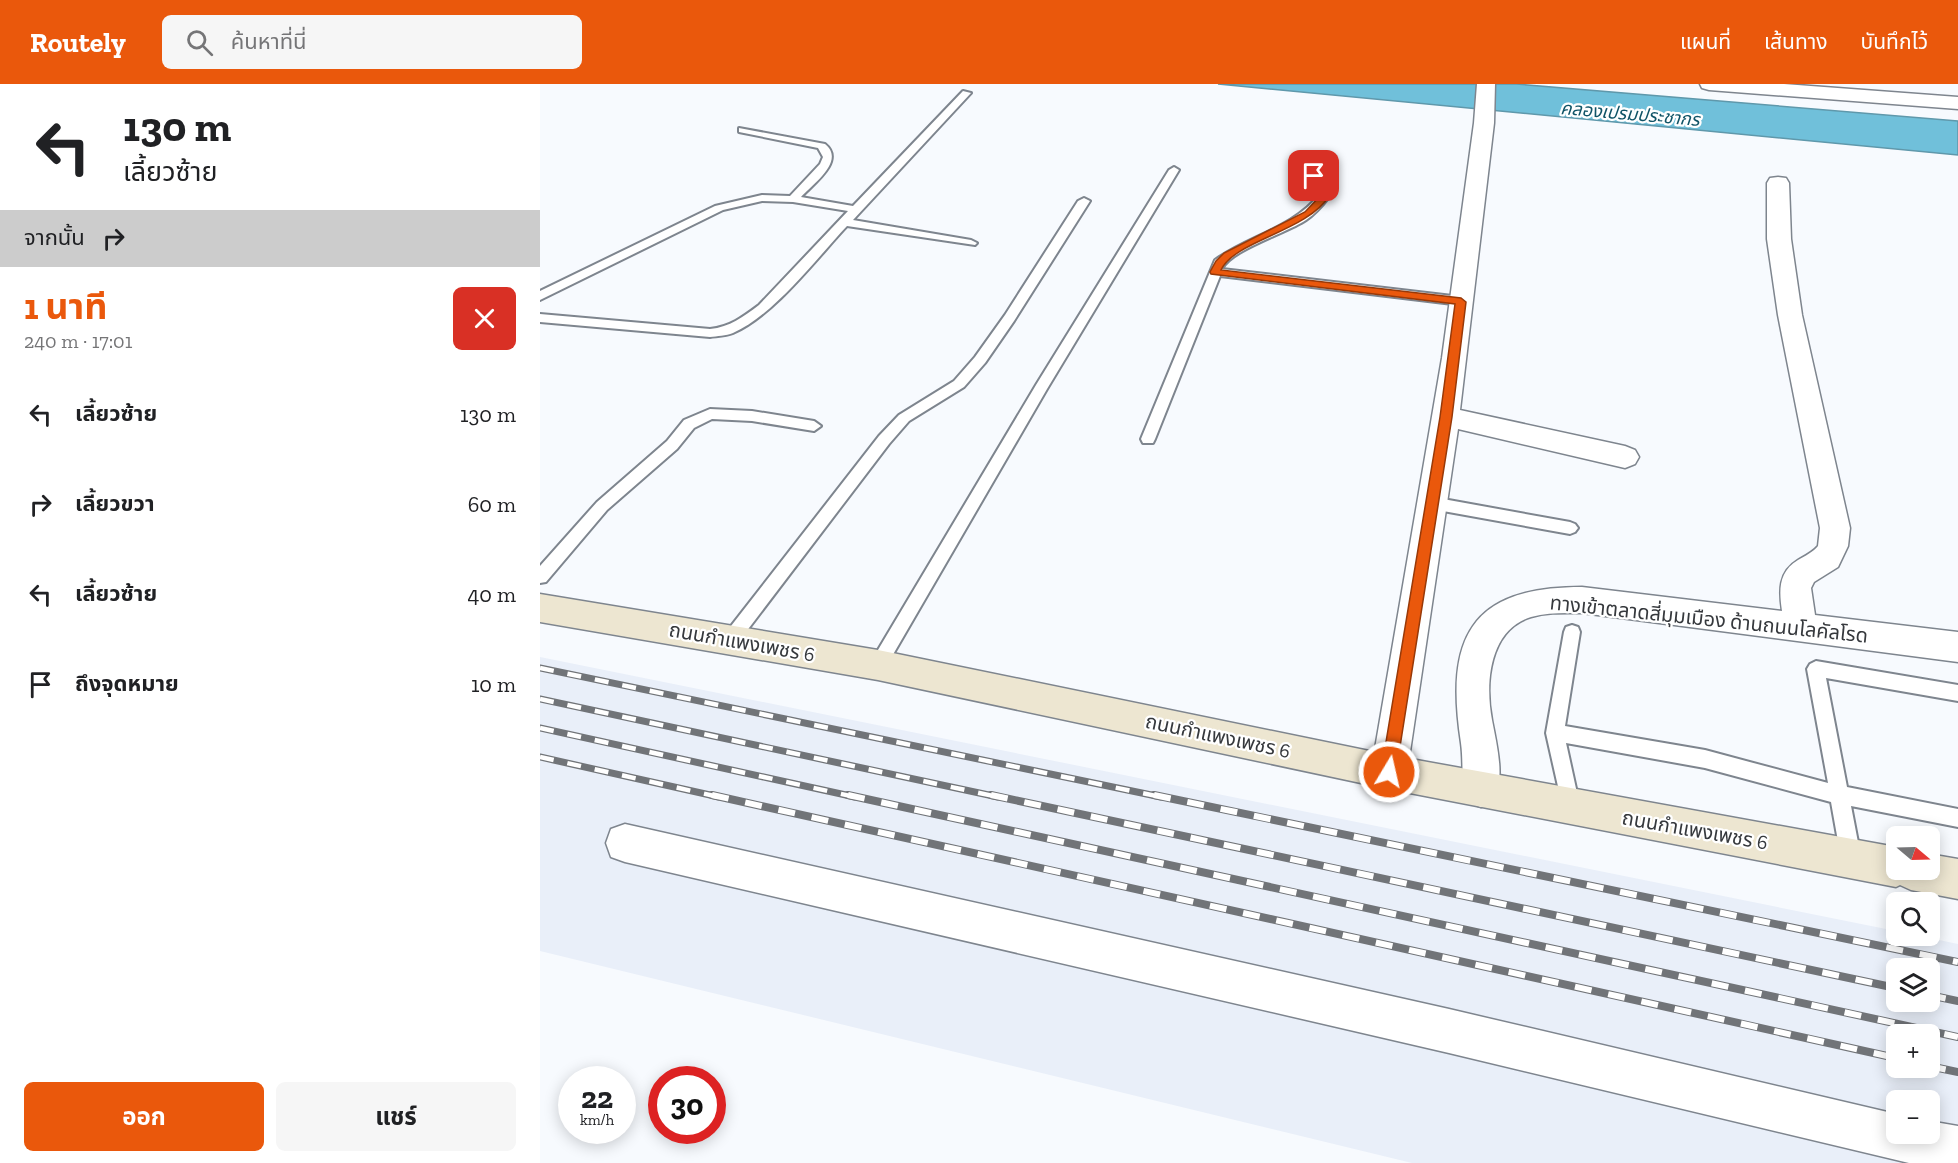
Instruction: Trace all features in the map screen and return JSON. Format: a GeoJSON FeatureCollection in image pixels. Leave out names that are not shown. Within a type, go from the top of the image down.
{"type":"FeatureCollection","features":[{"type":"Feature","properties":{"kind":"main road","name":"ถนนกำแพงเพชร 6"},"geometry":{"type":"LineString","coordinates":[[540,608],[878,665],[1389,772],[1886,865]]}},
{"type":"Feature","properties":{"kind":"main road"},"geometry":{"type":"LineString","coordinates":[[1940,876],[1958,879]]}},
{"type":"Feature","properties":{"kind":"street"},"geometry":{"type":"LineString","coordinates":[[1389,772],[1446,417],[1484,123],[1486,84]]}},
{"type":"Feature","properties":{"kind":"street"},"geometry":{"type":"LineString","coordinates":[[1709,84],[1958,103]]}},
{"type":"Feature","properties":{"kind":"street"},"geometry":{"type":"LineString","coordinates":[[1778,183],[1779,239],[1790,315],[1835,528],[1833,546],[1827,558],[1803,573],[1796,587],[1800,627]]}},
{"type":"Feature","properties":{"kind":"street"},"geometry":{"type":"LineString","coordinates":[[1446,417],[1625,457]]}},
{"type":"Feature","properties":{"kind":"street","name":"ทางเข้าตลาดสี่มุมเมือง ด้านถนนโลคัลโรด"},"geometry":{"type":"LineString","coordinates":[[1480,789],[1480,751],[1473,712],[1473,675],[1477,657],[1488,628],[1507,612],[1536,601],[1562,599],[1958,647]]}},
{"type":"Feature","properties":{"kind":"street"},"geometry":{"type":"LineString","coordinates":[[625,843],[1449,1031],[1920,1152],[1958,1149]]}},
{"type":"Feature","properties":{"kind":"lane"},"geometry":{"type":"LineString","coordinates":[[540,318],[694,333],[728,331],[763,308],[966,93]]}},
{"type":"Feature","properties":{"kind":"lane"},"geometry":{"type":"LineString","coordinates":[[743,130],[821,146],[826,150],[828,157],[825,165],[792,199]]}},
{"type":"Feature","properties":{"kind":"lane"},"geometry":{"type":"LineString","coordinates":[[1148,439],[1219,263],[1228,255],[1308,214],[1320,204],[1325,195],[1323,185],[1299,165]]}},
{"type":"Feature","properties":{"kind":"lane"},"geometry":{"type":"LineString","coordinates":[[878,665],[1035,398],[1174,170]]}},
{"type":"Feature","properties":{"kind":"lane"},"geometry":{"type":"LineString","coordinates":[[540,296],[719,208],[762,198],[792,199],[854,209]]}},
{"type":"Feature","properties":{"kind":"lane"},"geometry":{"type":"LineString","coordinates":[[730,640],[884,440],[904,418],[959,384],[980,360],[1010,318],[1084,201]]}},
{"type":"Feature","properties":{"kind":"lane"},"geometry":{"type":"LineString","coordinates":[[845,222],[971,243]]}},
{"type":"Feature","properties":{"kind":"lane"},"geometry":{"type":"LineString","coordinates":[[1215,272],[1461,302]]}},
{"type":"Feature","properties":{"kind":"lane"},"geometry":{"type":"LineString","coordinates":[[540,577],[602,506],[672,445],[689,424],[710,414],[752,416],[814,426]]}},
{"type":"Feature","properties":{"kind":"lane"},"geometry":{"type":"LineString","coordinates":[[1432,503],[1570,528]]}},
{"type":"Feature","properties":{"kind":"lane"},"geometry":{"type":"LineString","coordinates":[[1571,807],[1555,733],[1572,632]]}},
{"type":"Feature","properties":{"kind":"lane"},"geometry":{"type":"LineString","coordinates":[[1851,858],[1816,669],[1958,693]]}},
{"type":"Feature","properties":{"kind":"lane"},"geometry":{"type":"LineString","coordinates":[[1555,733],[1705,759],[1840,795],[1958,818]]}},
{"type":"Feature","properties":{"kind":"shaded area"},"geometry":{"type":"Polygon","coordinates":[[[540,657],[1886,929],[1886,946],[1940,946],[1940,940],[1958,944],[1958,1163],[1412,1163],[540,951],[540,657]]]}},
{"type":"Feature","properties":{"kind":"water","name":"คลองเปรมประชากร"},"geometry":{"type":"Polygon","coordinates":[[[1218,84],[1516,84],[1958,121],[1958,155],[1218,84]]]}},
{"type":"Feature","properties":{"kind":"railway"},"geometry":{"type":"LineString","coordinates":[[540,668],[1161,797]]}},
{"type":"Feature","properties":{"kind":"railway"},"geometry":{"type":"LineString","coordinates":[[540,699],[998,797]]}},
{"type":"Feature","properties":{"kind":"railway"},"geometry":{"type":"LineString","coordinates":[[540,728],[855,797]]}},
{"type":"Feature","properties":{"kind":"railway"},"geometry":{"type":"LineString","coordinates":[[540,757],[719,797]]}},
{"type":"Feature","properties":{"kind":"railway"},"geometry":{"type":"LineString","coordinates":[[712,795],[1886,1056]]}},
{"type":"Feature","properties":{"kind":"railway"},"geometry":{"type":"LineString","coordinates":[[848,795],[1958,1037]]}},
{"type":"Feature","properties":{"kind":"railway"},"geometry":{"type":"LineString","coordinates":[[991,795],[1886,986]]}},
{"type":"Feature","properties":{"kind":"railway"},"geometry":{"type":"LineString","coordinates":[[1154,795],[1958,962]]}},
{"type":"Feature","properties":{"kind":"railway"},"geometry":{"type":"LineString","coordinates":[[1940,997],[1958,1001]]}},
{"type":"Feature","properties":{"kind":"railway"},"geometry":{"type":"LineString","coordinates":[[1940,1068],[1958,1072]]}},
{"type":"Feature","properties":{"kind":"route"},"geometry":{"type":"LineString","coordinates":[[1314,176],[1323,185],[1325,195],[1320,204],[1308,214],[1228,255],[1219,263],[1215,272],[1461,302],[1446,417],[1389,772]]}}]}
